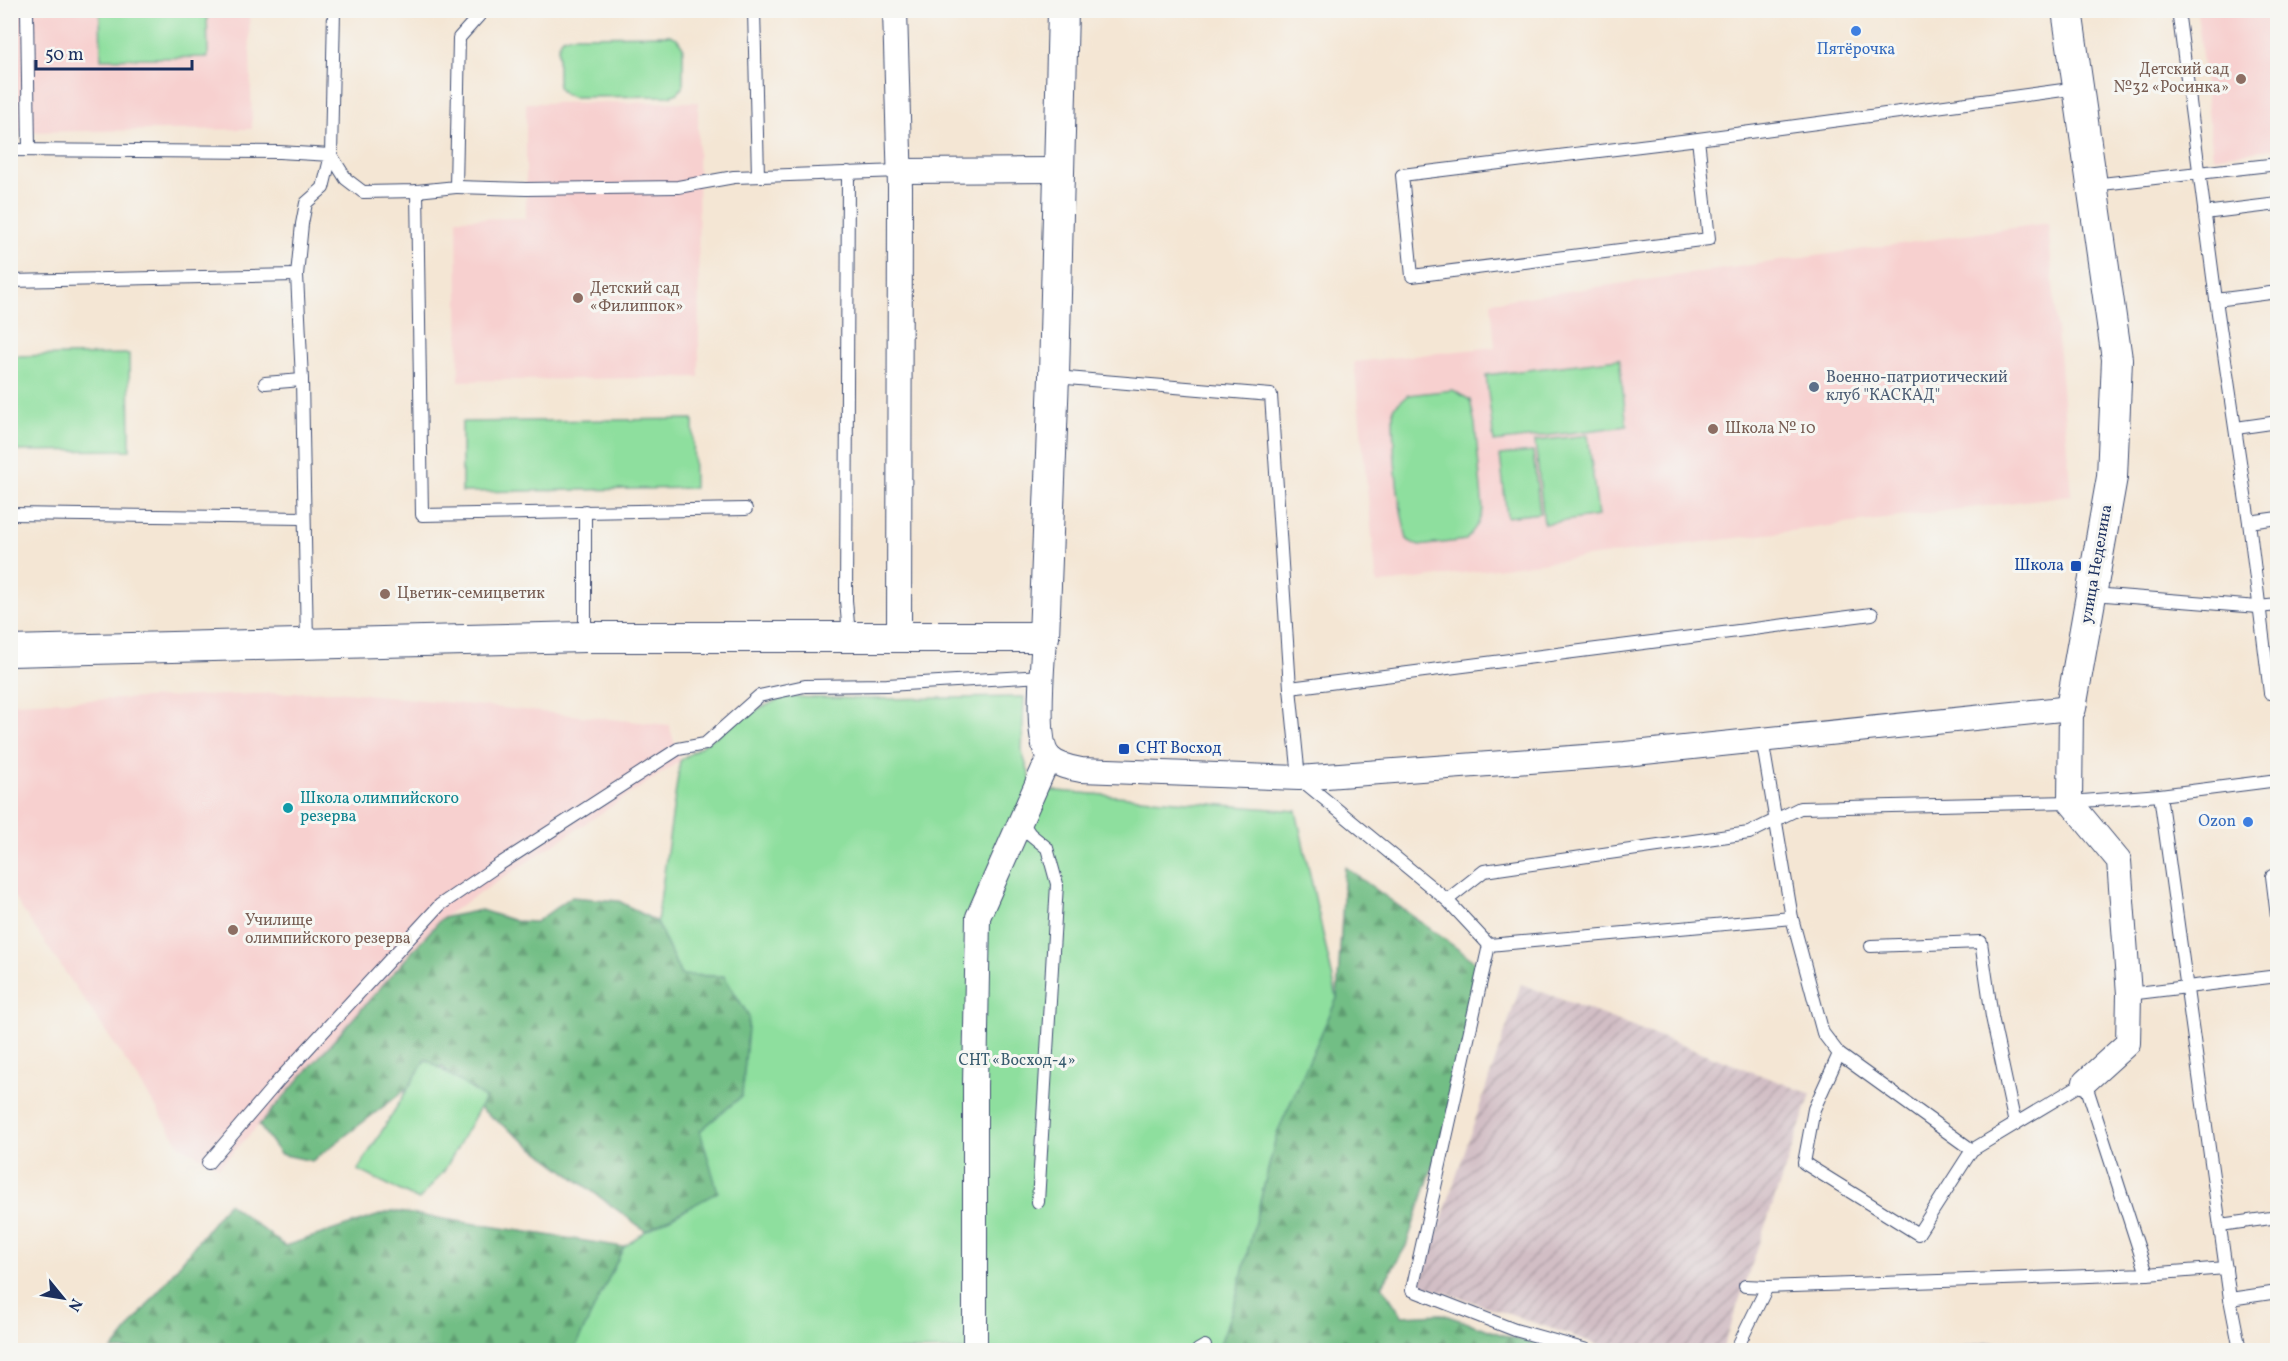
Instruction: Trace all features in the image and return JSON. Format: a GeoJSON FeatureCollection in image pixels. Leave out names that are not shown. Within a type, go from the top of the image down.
{"type":"FeatureCollection","features":[{"type":"Feature","properties":{"kind":"street"},"geometry":{"type":"LineString","coordinates":[[895,10],[900,171],[899,637]]}},
{"type":"Feature","properties":{"kind":"street"},"geometry":{"type":"LineString","coordinates":[[1063,10],[1054,376],[1040,708],[1042,739],[1049,758],[1064,766],[1081,770],[1299,778],[1624,754],[2071,708]]}},
{"type":"Feature","properties":{"kind":"street","name":"улица Неделина"},"geometry":{"type":"LineString","coordinates":[[2067,10],[2117,359],[2112,477],[2071,708],[2070,802]]}},
{"type":"Feature","properties":{"kind":"street"},"geometry":{"type":"LineString","coordinates":[[900,171],[1058,170]]}},
{"type":"Feature","properties":{"kind":"street"},"geometry":{"type":"LineString","coordinates":[[10,651],[585,637],[1044,638]]}},
{"type":"Feature","properties":{"kind":"street"},"geometry":{"type":"LineString","coordinates":[[975,1350],[975,1086],[978,917],[1049,758]]}},
{"type":"Feature","properties":{"kind":"street"},"geometry":{"type":"LineString","coordinates":[[2070,802],[2119,861],[2129,994],[2128,1043],[2085,1082]]}},
{"type":"Feature","properties":{"kind":"lane"},"geometry":{"type":"LineString","coordinates":[[27,10],[29,150]]}},
{"type":"Feature","properties":{"kind":"lane"},"geometry":{"type":"LineString","coordinates":[[307,645],[302,380],[297,275],[306,203],[323,188],[331,155],[334,10]]}},
{"type":"Feature","properties":{"kind":"lane"},"geometry":{"type":"LineString","coordinates":[[456,188],[459,39],[484,10]]}},
{"type":"Feature","properties":{"kind":"lane"},"geometry":{"type":"LineString","coordinates":[[754,10],[758,176]]}},
{"type":"Feature","properties":{"kind":"lane"},"geometry":{"type":"LineString","coordinates":[[2178,10],[2216,300],[2249,522],[2270,693],[2277,692]]}},
{"type":"Feature","properties":{"kind":"lane"},"geometry":{"type":"LineString","coordinates":[[1698,139],[1709,239],[1412,276],[1402,175],[1698,139],[2078,88]]}},
{"type":"Feature","properties":{"kind":"lane"},"geometry":{"type":"LineString","coordinates":[[10,150],[279,152],[331,155]]}},
{"type":"Feature","properties":{"kind":"lane"},"geometry":{"type":"LineString","coordinates":[[331,155],[346,179],[363,192],[456,188],[678,188],[716,179],[900,171]]}},
{"type":"Feature","properties":{"kind":"lane"},"geometry":{"type":"LineString","coordinates":[[2092,186],[2277,164]]}},
{"type":"Feature","properties":{"kind":"lane"},"geometry":{"type":"LineString","coordinates":[[848,172],[846,600],[849,636]]}},
{"type":"Feature","properties":{"kind":"lane"},"geometry":{"type":"LineString","coordinates":[[417,191],[422,515],[746,509]]}},
{"type":"Feature","properties":{"kind":"lane"},"geometry":{"type":"LineString","coordinates":[[2204,213],[2277,204]]}},
{"type":"Feature","properties":{"kind":"lane"},"geometry":{"type":"LineString","coordinates":[[10,280],[297,275]]}},
{"type":"Feature","properties":{"kind":"lane"},"geometry":{"type":"LineString","coordinates":[[2216,300],[2277,292]]}},
{"type":"Feature","properties":{"kind":"lane"},"geometry":{"type":"LineString","coordinates":[[1054,376],[1271,395],[1290,688],[1299,778],[1447,900],[1489,945]]}},
{"type":"Feature","properties":{"kind":"lane"},"geometry":{"type":"LineString","coordinates":[[265,382],[302,380]]}},
{"type":"Feature","properties":{"kind":"lane"},"geometry":{"type":"LineString","coordinates":[[2236,428],[2277,422]]}},
{"type":"Feature","properties":{"kind":"lane"},"geometry":{"type":"LineString","coordinates":[[585,512],[585,637]]}},
{"type":"Feature","properties":{"kind":"lane"},"geometry":{"type":"LineString","coordinates":[[10,514],[303,518]]}},
{"type":"Feature","properties":{"kind":"lane"},"geometry":{"type":"LineString","coordinates":[[2249,522],[2277,518]]}},
{"type":"Feature","properties":{"kind":"lane"},"geometry":{"type":"LineString","coordinates":[[2093,594],[2258,607],[2277,605]]}},
{"type":"Feature","properties":{"kind":"lane"},"geometry":{"type":"LineString","coordinates":[[1290,688],[1872,614]]}},
{"type":"Feature","properties":{"kind":"lane"},"geometry":{"type":"LineString","coordinates":[[208,1163],[279,1080],[440,905],[678,749],[705,744],[759,696],[805,686],[1042,676]]}},
{"type":"Feature","properties":{"kind":"lane"},"geometry":{"type":"LineString","coordinates":[[1762,738],[1792,918],[1823,1033],[1839,1054],[1972,1150]]}},
{"type":"Feature","properties":{"kind":"lane"},"geometry":{"type":"LineString","coordinates":[[1447,900],[1484,871],[1749,834],[1800,808],[2070,802],[2160,795],[2277,780]]}},
{"type":"Feature","properties":{"kind":"lane"},"geometry":{"type":"LineString","coordinates":[[2160,795],[2230,1299],[2240,1350]]}},
{"type":"Feature","properties":{"kind":"lane"},"geometry":{"type":"LineString","coordinates":[[1021,820],[1030,834],[1047,848],[1057,884],[1038,1202]]}},
{"type":"Feature","properties":{"kind":"lane"},"geometry":{"type":"LineString","coordinates":[[2277,875],[2272,876],[2277,925]]}},
{"type":"Feature","properties":{"kind":"lane"},"geometry":{"type":"LineString","coordinates":[[1489,945],[1792,918]]}},
{"type":"Feature","properties":{"kind":"lane"},"geometry":{"type":"LineString","coordinates":[[1871,946],[1982,942],[1992,1017],[2015,1124]]}},
{"type":"Feature","properties":{"kind":"lane"},"geometry":{"type":"LineString","coordinates":[[1489,945],[1413,1290],[1515,1330],[1587,1350]]}},
{"type":"Feature","properties":{"kind":"lane"},"geometry":{"type":"LineString","coordinates":[[2129,994],[2277,976]]}},
{"type":"Feature","properties":{"kind":"lane"},"geometry":{"type":"LineString","coordinates":[[1839,1054],[1814,1109],[1804,1163],[1918,1234],[1972,1150],[2085,1082],[2147,1274]]}},
{"type":"Feature","properties":{"kind":"lane"},"geometry":{"type":"LineString","coordinates":[[2220,1225],[2277,1217]]}},
{"type":"Feature","properties":{"kind":"lane"},"geometry":{"type":"LineString","coordinates":[[1745,1286],[2147,1274],[2226,1268]]}},
{"type":"Feature","properties":{"kind":"lane"},"geometry":{"type":"LineString","coordinates":[[1736,1350],[1767,1287]]}},
{"type":"Feature","properties":{"kind":"lane"},"geometry":{"type":"LineString","coordinates":[[2230,1299],[2277,1292]]}},
{"type":"Feature","properties":{"kind":"shaded area"},"geometry":{"type":"Polygon","coordinates":[[[11,11],[249,11],[252,129],[11,132],[11,11]]]}},
{"type":"Feature","properties":{"kind":"shaded area","name":"Детский сад №32 «Росинка»"},"geometry":{"type":"Polygon","coordinates":[[[2197,11],[2277,11],[2277,148],[2213,157],[2197,11]]]}},
{"type":"Feature","properties":{"kind":"shaded area","name":"Детский сад «Филиппок»"},"geometry":{"type":"Polygon","coordinates":[[[698,102],[699,377],[459,381],[457,219],[526,218],[526,103],[698,102]]]}},
{"type":"Feature","properties":{"kind":"shaded area","name":"Школа № 10"},"geometry":{"type":"Polygon","coordinates":[[[2048,223],[2071,495],[1377,584],[1354,362],[1495,347],[1491,302],[2048,223]]]}},
{"type":"Feature","properties":{"kind":"shaded area","name":"Училище олимпийского резерва"},"geometry":{"type":"Polygon","coordinates":[[[336,691],[669,725],[680,761],[442,918],[219,1167],[180,1146],[138,1079],[11,893],[10,703],[336,691]]]}},
{"type":"Feature","properties":{"kind":"shaded area"},"geometry":{"type":"Polygon","coordinates":[[[1521,984],[1811,1094],[1722,1350],[1614,1350],[1420,1284],[1521,984]]]}},
{"type":"Feature","properties":{"kind":"green space"},"geometry":{"type":"Polygon","coordinates":[[[100,11],[207,11],[208,57],[101,59],[100,11]]]}},
{"type":"Feature","properties":{"kind":"green space"},"geometry":{"type":"Polygon","coordinates":[[[670,35],[677,38],[683,47],[683,86],[678,93],[670,96],[573,97],[564,94],[558,87],[558,48],[562,38],[670,35]]]}},
{"type":"Feature","properties":{"kind":"green space"},"geometry":{"type":"Polygon","coordinates":[[[129,354],[130,450],[11,451],[11,356],[129,354]]]}},
{"type":"Feature","properties":{"kind":"green space"},"geometry":{"type":"Polygon","coordinates":[[[1619,359],[1627,426],[1494,442],[1486,375],[1619,359]]]}},
{"type":"Feature","properties":{"kind":"green space"},"geometry":{"type":"Polygon","coordinates":[[[1453,390],[1470,400],[1475,424],[1483,510],[1478,524],[1466,540],[1419,546],[1407,540],[1396,475],[1393,408],[1408,395],[1453,390]]]}},
{"type":"Feature","properties":{"kind":"green space"},"geometry":{"type":"Polygon","coordinates":[[[693,419],[694,488],[462,492],[462,422],[693,419]]]}},
{"type":"Feature","properties":{"kind":"green space"},"geometry":{"type":"Polygon","coordinates":[[[1588,435],[1598,516],[1544,524],[1535,441],[1588,435]]]}},
{"type":"Feature","properties":{"kind":"green space"},"geometry":{"type":"Polygon","coordinates":[[[1533,452],[1540,513],[1507,517],[1500,455],[1533,452]]]}},
{"type":"Feature","properties":{"kind":"green space","name":"СНТ «Восход-4»"},"geometry":{"type":"Polygon","coordinates":[[[785,697],[876,699],[1024,697],[1022,752],[1034,789],[1296,811],[1337,998],[1277,1133],[1236,1298],[1218,1350],[574,1350],[624,1247],[646,1231],[718,1192],[700,1131],[742,1096],[749,1016],[724,976],[681,975],[657,922],[680,761],[749,713],[785,697]]]}},
{"type":"Feature","properties":{"kind":"green space"},"geometry":{"type":"Polygon","coordinates":[[[1345,867],[1484,968],[1447,1123],[1406,1246],[1382,1286],[1402,1316],[1442,1314],[1512,1338],[1568,1350],[1218,1350],[1236,1298],[1277,1133],[1337,998],[1345,867]]]}},
{"type":"Feature","properties":{"kind":"green space"},"geometry":{"type":"Polygon","coordinates":[[[571,897],[619,901],[657,922],[681,975],[724,976],[749,1016],[742,1096],[700,1131],[719,1192],[646,1231],[470,1101],[442,1066],[421,1078],[312,1161],[280,1154],[259,1125],[442,918],[481,910],[515,921],[536,922],[571,897]]]}},
{"type":"Feature","properties":{"kind":"green space"},"geometry":{"type":"Polygon","coordinates":[[[426,1059],[485,1098],[444,1171],[419,1200],[358,1170],[426,1059]]]}},
{"type":"Feature","properties":{"kind":"green space"},"geometry":{"type":"Polygon","coordinates":[[[228,1203],[285,1246],[392,1211],[624,1247],[574,1350],[112,1350],[228,1203]]]}},
{"type":"Feature","properties":{"kind":"water"},"geometry":{"type":"Polygon","coordinates":[[[1989,1343],[2031,1350],[1945,1350],[1989,1343]]]}},
{"type":"Feature","properties":{"kind":"place","name":"Пятёрочка"},"geometry":{"type":"Point","coordinates":[1856,31]}},
{"type":"Feature","properties":{"kind":"place","name":"Детский сад №32 «Росинка»"},"geometry":{"type":"Point","coordinates":[2241,79]}},
{"type":"Feature","properties":{"kind":"place","name":"Детский сад «Филиппок»"},"geometry":{"type":"Point","coordinates":[578,298]}},
{"type":"Feature","properties":{"kind":"place","name":"Военно-патриотический клуб \"КАСКАД\""},"geometry":{"type":"Point","coordinates":[1814,387]}},
{"type":"Feature","properties":{"kind":"place","name":"Школа № 10"},"geometry":{"type":"Point","coordinates":[1713,429]}},
{"type":"Feature","properties":{"kind":"place","name":"Школа"},"geometry":{"type":"Point","coordinates":[2076,566]}},
{"type":"Feature","properties":{"kind":"place","name":"Цветик-семицветик"},"geometry":{"type":"Point","coordinates":[385,594]}},
{"type":"Feature","properties":{"kind":"place","name":"СНТ Восход"},"geometry":{"type":"Point","coordinates":[1124,749]}},
{"type":"Feature","properties":{"kind":"place","name":"Школа олимпийского резерва"},"geometry":{"type":"Point","coordinates":[288,808]}},
{"type":"Feature","properties":{"kind":"place","name":"Ozon"},"geometry":{"type":"Point","coordinates":[2248,822]}},
{"type":"Feature","properties":{"kind":"place","name":"Училище олимпийского резерва"},"geometry":{"type":"Point","coordinates":[233,930]}}]}
